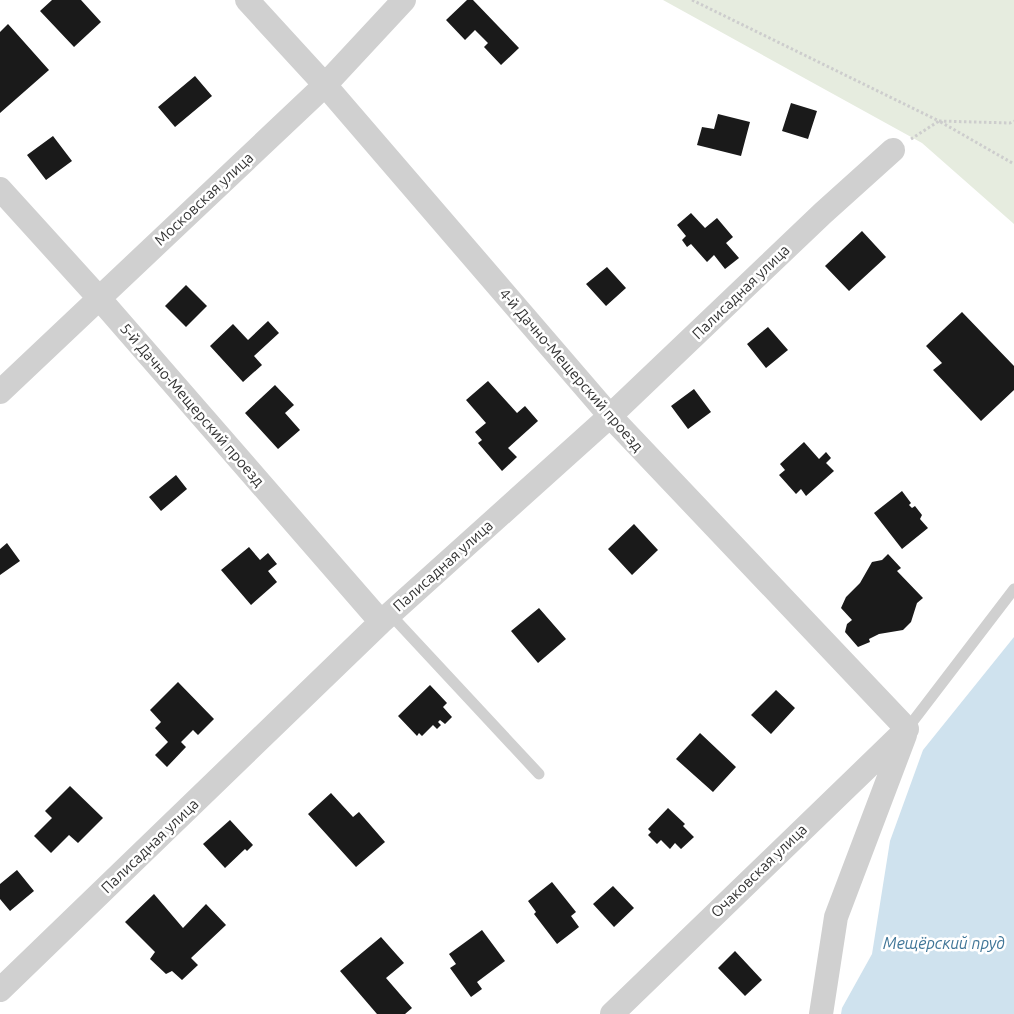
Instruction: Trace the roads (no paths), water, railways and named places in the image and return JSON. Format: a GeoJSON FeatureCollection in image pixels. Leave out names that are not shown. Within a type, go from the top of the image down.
{"type":"FeatureCollection","features":[{"type":"Feature","properties":{"kind":"street","name":"4-й Дачно-Мещерский проезд"},"geometry":{"type":"LineString","coordinates":[[247,0],[325,85],[610,416],[907,729]]}},
{"type":"Feature","properties":{"kind":"street","name":"Московская улица"},"geometry":{"type":"LineString","coordinates":[[0,392],[325,85],[404,0]]}},
{"type":"Feature","properties":{"kind":"street","name":"Палисадная улица"},"geometry":{"type":"LineString","coordinates":[[0,990],[386,618],[610,416],[823,213],[893,150]]}},
{"type":"Feature","properties":{"kind":"street","name":"5-й Дачно-Мещерский проезд"},"geometry":{"type":"LineString","coordinates":[[0,189],[386,618]]}},
{"type":"Feature","properties":{"kind":"street","name":"Очаковская улица"},"geometry":{"type":"LineString","coordinates":[[612,1014],[907,729]]}},
{"type":"Feature","properties":{"kind":"street"},"geometry":{"type":"LineString","coordinates":[[821,1014],[836,917],[907,729]]}},
{"type":"Feature","properties":{"kind":"lane"},"geometry":{"type":"LineString","coordinates":[[907,729],[1014,589]]}},
{"type":"Feature","properties":{"kind":"lane"},"geometry":{"type":"LineString","coordinates":[[386,618],[539,774]]}},
{"type":"Feature","properties":{"kind":"water","name":"Мещёрский пруд"},"geometry":{"type":"Polygon","coordinates":[[[1014,637],[1014,1014],[841,1014],[842,1008],[872,954],[890,841],[923,750],[1014,637]]]}}]}
